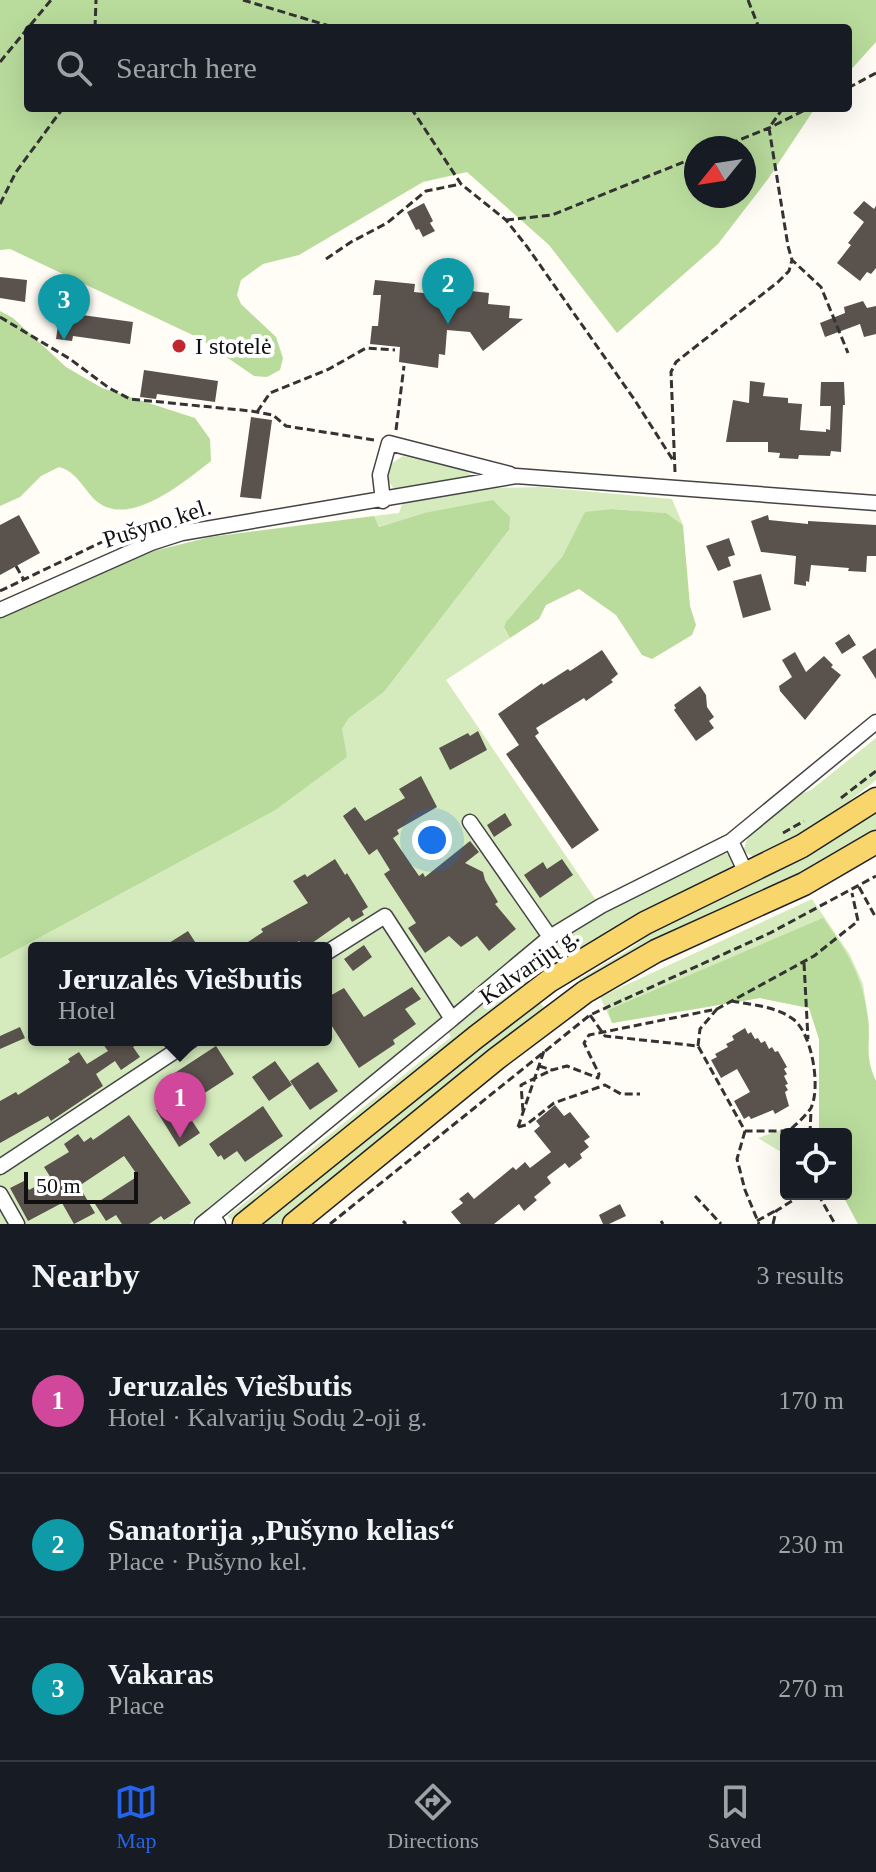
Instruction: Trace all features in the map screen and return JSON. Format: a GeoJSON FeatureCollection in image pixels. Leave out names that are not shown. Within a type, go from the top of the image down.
{"type":"FeatureCollection","features":[{"type":"Feature","properties":{"kind":"main road","name":"Kalvarijų g."},"geometry":{"type":"LineString","coordinates":[[244,1224],[549,981],[645,923],[802,846],[876,799]]}},
{"type":"Feature","properties":{"kind":"main road"},"geometry":{"type":"LineString","coordinates":[[294,1224],[567,1004],[630,965],[804,884],[876,842]]}},
{"type":"Feature","properties":{"kind":"main road"},"geometry":{"type":"LineString","coordinates":[[549,981],[567,1004]]}},
{"type":"Feature","properties":{"kind":"street","name":"Pušyno kel."},"geometry":{"type":"LineString","coordinates":[[392,444],[516,476],[876,503]]}},
{"type":"Feature","properties":{"kind":"street"},"geometry":{"type":"LineString","coordinates":[[383,501],[380,475],[392,444]]}},
{"type":"Feature","properties":{"kind":"street","name":"Pušyno kel."},"geometry":{"type":"LineString","coordinates":[[0,610],[151,543],[182,533],[516,476]]}},
{"type":"Feature","properties":{"kind":"street"},"geometry":{"type":"LineString","coordinates":[[210,1221],[550,937],[601,906],[731,841],[876,722]]}},
{"type":"Feature","properties":{"kind":"street"},"geometry":{"type":"LineString","coordinates":[[470,822],[550,937]]}},
{"type":"Feature","properties":{"kind":"street"},"geometry":{"type":"LineString","coordinates":[[731,841],[746,873]]}},
{"type":"Feature","properties":{"kind":"street"},"geometry":{"type":"LineString","coordinates":[[332,949],[385,916],[452,1019]]}},
{"type":"Feature","properties":{"kind":"street"},"geometry":{"type":"LineString","coordinates":[[0,1167],[183,1046]]}},
{"type":"Feature","properties":{"kind":"street"},"geometry":{"type":"LineString","coordinates":[[0,1194],[17,1224]]}},
{"type":"Feature","properties":{"kind":"path"},"geometry":{"type":"LineString","coordinates":[[31,24],[51,0]]}},
{"type":"Feature","properties":{"kind":"path"},"geometry":{"type":"LineString","coordinates":[[95,24],[96,0]]}},
{"type":"Feature","properties":{"kind":"path"},"geometry":{"type":"LineString","coordinates":[[243,0],[323,24]]}},
{"type":"Feature","properties":{"kind":"path"},"geometry":{"type":"LineString","coordinates":[[748,0],[757,24]]}},
{"type":"Feature","properties":{"kind":"path"},"geometry":{"type":"LineString","coordinates":[[0,62],[24,33]]}},
{"type":"Feature","properties":{"kind":"path"},"geometry":{"type":"LineString","coordinates":[[852,86],[876,73]]}},
{"type":"Feature","properties":{"kind":"path"},"geometry":{"type":"LineString","coordinates":[[0,204],[16,172],[60,112]]}},
{"type":"Feature","properties":{"kind":"path"},"geometry":{"type":"LineString","coordinates":[[414,112],[461,184],[506,220],[528,248],[673,460]]}},
{"type":"Feature","properties":{"kind":"path"},"geometry":{"type":"LineString","coordinates":[[677,488],[673,460],[671,372],[676,362],[789,271],[792,260],[769,128],[780,112]]}},
{"type":"Feature","properties":{"kind":"path"},"geometry":{"type":"LineString","coordinates":[[749,136],[801,112]]}},
{"type":"Feature","properties":{"kind":"path"},"geometry":{"type":"LineString","coordinates":[[506,220],[552,215],[684,162]]}},
{"type":"Feature","properties":{"kind":"path"},"geometry":{"type":"LineString","coordinates":[[326,259],[387,223],[426,191],[461,184]]}},
{"type":"Feature","properties":{"kind":"path"},"geometry":{"type":"LineString","coordinates":[[792,260],[821,287],[848,353]]}},
{"type":"Feature","properties":{"kind":"path"},"geometry":{"type":"LineString","coordinates":[[0,317],[130,399],[257,412],[273,415],[286,426],[392,444],[404,366]]}},
{"type":"Feature","properties":{"kind":"path"},"geometry":{"type":"LineString","coordinates":[[257,412],[270,393],[329,369],[366,348],[395,350]]}},
{"type":"Feature","properties":{"kind":"path"},"geometry":{"type":"LineString","coordinates":[[0,591],[102,542]]}},
{"type":"Feature","properties":{"kind":"path"},"geometry":{"type":"LineString","coordinates":[[16,566],[32,594]]}},
{"type":"Feature","properties":{"kind":"path"},"geometry":{"type":"LineString","coordinates":[[330,1224],[590,1015],[770,933],[876,876]]}},
{"type":"Feature","properties":{"kind":"path"},"geometry":{"type":"LineString","coordinates":[[859,887],[876,918]]}},
{"type":"Feature","properties":{"kind":"path"},"geometry":{"type":"LineString","coordinates":[[523,1114],[521,1085],[536,1077],[567,1066],[598,1078],[599,1074],[584,1043],[589,1035],[717,1009],[804,962],[858,921],[852,891]]}},
{"type":"Feature","properties":{"kind":"path"},"geometry":{"type":"LineString","coordinates":[[804,962],[808,1039],[815,1079],[810,1128]]}},
{"type":"Feature","properties":{"kind":"path"},"geometry":{"type":"LineString","coordinates":[[732,1001],[769,1007],[794,1020],[808,1039]]}},
{"type":"Feature","properties":{"kind":"path"},"geometry":{"type":"LineString","coordinates":[[717,1009],[700,1029],[698,1046],[745,1131],[737,1159],[758,1222],[793,1200]]}},
{"type":"Feature","properties":{"kind":"path"},"geometry":{"type":"LineString","coordinates":[[590,1015],[605,1036],[698,1046]]}},
{"type":"Feature","properties":{"kind":"path"},"geometry":{"type":"LineString","coordinates":[[545,1051],[518,1127],[526,1125],[554,1103],[605,1085],[621,1094],[640,1094]]}},
{"type":"Feature","properties":{"kind":"path"},"geometry":{"type":"LineString","coordinates":[[539,1066],[552,1070]]}},
{"type":"Feature","properties":{"kind":"path"},"geometry":{"type":"LineString","coordinates":[[794,1128],[811,1108]]}},
{"type":"Feature","properties":{"kind":"path"},"geometry":{"type":"LineString","coordinates":[[745,1131],[780,1133]]}},
{"type":"Feature","properties":{"kind":"path"},"geometry":{"type":"LineString","coordinates":[[695,1196],[721,1224]]}},
{"type":"Feature","properties":{"kind":"path"},"geometry":{"type":"LineString","coordinates":[[821,1200],[835,1224]]}},
{"type":"Feature","properties":{"kind":"path"},"geometry":{"type":"LineString","coordinates":[[773,1224],[776,1211]]}},
{"type":"Feature","properties":{"kind":"green space"},"geometry":{"type":"Polygon","coordinates":[[[0,0],[876,0],[876,42],[852,69],[852,24],[24,24],[24,112],[812,112],[756,195],[756,136],[684,136],[684,208],[746,208],[718,244],[617,333],[549,245],[467,172],[423,182],[299,255],[263,264],[241,280],[237,295],[241,304],[276,337],[283,358],[280,370],[267,377],[254,376],[199,338],[10,249],[0,250],[0,0]]]}},
{"type":"Feature","properties":{"kind":"green space"},"geometry":{"type":"Polygon","coordinates":[[[0,311],[13,318],[66,367],[102,388],[195,418],[210,439],[211,461],[155,500],[123,510],[108,508],[95,500],[79,480],[59,467],[41,476],[20,497],[0,506],[0,311]]]}},
{"type":"Feature","properties":{"kind":"green space"},"geometry":{"type":"Polygon","coordinates":[[[403,456],[464,469],[471,475],[470,478],[404,491],[394,489],[385,476],[389,465],[403,456]]]}},
{"type":"Feature","properties":{"kind":"green space"},"geometry":{"type":"Polygon","coordinates":[[[539,487],[672,499],[683,525],[665,513],[612,509],[585,513],[562,557],[504,629],[510,638],[446,680],[598,903],[189,1224],[0,1224],[0,959],[28,944],[28,1046],[332,1046],[332,942],[31,942],[274,811],[343,743],[342,729],[349,718],[384,692],[509,530],[424,513],[379,527],[374,516],[399,513],[403,502],[492,488],[539,487]]]}},
{"type":"Feature","properties":{"kind":"green space"},"geometry":{"type":"Polygon","coordinates":[[[493,500],[510,517],[509,530],[384,692],[349,718],[342,729],[347,757],[274,811],[0,959],[0,615],[154,551],[210,537],[374,516],[379,527],[424,513],[493,500]]]}},
{"type":"Feature","properties":{"kind":"green space"},"geometry":{"type":"Polygon","coordinates":[[[612,509],[666,513],[683,525],[690,606],[696,625],[692,635],[652,659],[642,655],[616,615],[579,589],[546,605],[539,619],[510,638],[504,628],[506,622],[562,557],[585,512],[612,509]]]}},
{"type":"Feature","properties":{"kind":"green space"},"geometry":{"type":"Polygon","coordinates":[[[876,738],[876,780],[818,826],[757,859],[743,851],[748,837],[797,795],[811,790],[876,738]]]}},
{"type":"Feature","properties":{"kind":"green space"},"geometry":{"type":"Polygon","coordinates":[[[876,812],[876,829],[840,851],[580,981],[659,927],[821,848],[876,812]]]}},
{"type":"Feature","properties":{"kind":"green space"},"geometry":{"type":"Polygon","coordinates":[[[724,853],[733,856],[733,870],[616,927],[550,969],[236,1220],[230,1219],[228,1216],[451,1037],[448,1032],[563,936],[614,904],[724,853]]]}},
{"type":"Feature","properties":{"kind":"green space"},"geometry":{"type":"Polygon","coordinates":[[[812,899],[850,955],[863,984],[869,1024],[867,1062],[876,1081],[876,1224],[858,1224],[845,1200],[852,1200],[852,1128],[819,1128],[819,1039],[809,1008],[760,998],[612,1023],[600,997],[812,899]]]}},
{"type":"Feature","properties":{"kind":"green space"},"geometry":{"type":"Polygon","coordinates":[[[823,918],[853,966],[866,1004],[869,1057],[876,1081],[876,1224],[858,1224],[845,1200],[852,1200],[852,1128],[819,1128],[819,1039],[809,1008],[760,998],[612,1023],[608,1010],[823,918]]]}},
{"type":"Feature","properties":{"kind":"green space"},"geometry":{"type":"Polygon","coordinates":[[[539,1002],[544,1007],[542,1012],[279,1224],[259,1224],[534,1003],[539,1002]]]}},
{"type":"Feature","properties":{"kind":"green space"},"geometry":{"type":"Polygon","coordinates":[[[780,1130],[780,1151],[758,1138],[780,1130]]]}},
{"type":"Feature","properties":{"kind":"building"},"geometry":{"type":"Polygon","coordinates":[[[864,201],[874,209],[876,206],[876,268],[871,274],[867,272],[860,281],[837,263],[864,222],[853,213],[864,201]]]}},
{"type":"Feature","properties":{"kind":"building"},"geometry":{"type":"Polygon","coordinates":[[[424,203],[435,231],[423,237],[407,212],[424,203]]]}},
{"type":"Feature","properties":{"kind":"building"},"geometry":{"type":"Polygon","coordinates":[[[0,277],[27,280],[25,302],[0,298],[0,277]]]}},
{"type":"Feature","properties":{"kind":"building"},"geometry":{"type":"Polygon","coordinates":[[[375,280],[415,284],[414,292],[461,297],[462,290],[489,293],[488,304],[510,306],[509,318],[523,319],[483,351],[470,332],[447,330],[445,355],[439,354],[438,368],[399,362],[400,347],[370,344],[372,326],[378,326],[381,295],[373,295],[375,280]]]}},
{"type":"Feature","properties":{"kind":"building"},"geometry":{"type":"Polygon","coordinates":[[[863,301],[867,308],[876,306],[876,334],[864,337],[860,324],[825,337],[820,323],[845,313],[844,307],[863,301]]]}},
{"type":"Feature","properties":{"kind":"building"},"geometry":{"type":"Polygon","coordinates":[[[60,312],[133,322],[130,344],[73,336],[72,341],[56,339],[60,312]]]}},
{"type":"Feature","properties":{"kind":"building"},"geometry":{"type":"Polygon","coordinates":[[[144,370],[218,381],[215,402],[157,394],[156,399],[140,397],[144,370]]]}},
{"type":"Feature","properties":{"kind":"building"},"geometry":{"type":"Polygon","coordinates":[[[750,381],[765,383],[763,396],[788,398],[788,403],[802,404],[800,430],[826,432],[826,429],[830,430],[831,406],[820,406],[821,382],[844,382],[841,452],[831,451],[830,456],[779,458],[780,453],[768,452],[768,442],[726,442],[733,400],[749,403],[750,381]]]}},
{"type":"Feature","properties":{"kind":"building"},"geometry":{"type":"Polygon","coordinates":[[[251,417],[272,420],[261,499],[240,497],[251,417]]]}},
{"type":"Feature","properties":{"kind":"building"},"geometry":{"type":"Polygon","coordinates":[[[19,515],[40,553],[0,575],[0,525],[19,515]]]}},
{"type":"Feature","properties":{"kind":"building"},"geometry":{"type":"Polygon","coordinates":[[[768,515],[769,520],[808,524],[808,521],[876,525],[876,556],[867,556],[866,572],[811,565],[806,586],[794,584],[796,556],[761,552],[751,521],[768,515]]]}},
{"type":"Feature","properties":{"kind":"building"},"geometry":{"type":"Polygon","coordinates":[[[729,538],[735,555],[728,557],[731,566],[718,571],[706,546],[729,538]]]}},
{"type":"Feature","properties":{"kind":"building"},"geometry":{"type":"Polygon","coordinates":[[[761,574],[771,610],[743,618],[733,581],[761,574]]]}},
{"type":"Feature","properties":{"kind":"building"},"geometry":{"type":"Polygon","coordinates":[[[849,634],[856,645],[842,654],[835,643],[849,634]]]}},
{"type":"Feature","properties":{"kind":"building"},"geometry":{"type":"Polygon","coordinates":[[[876,648],[876,679],[862,657],[876,648]]]}},
{"type":"Feature","properties":{"kind":"building"},"geometry":{"type":"Polygon","coordinates":[[[602,650],[618,674],[611,680],[613,682],[586,701],[584,698],[536,728],[539,733],[535,736],[599,830],[572,849],[506,754],[519,745],[498,714],[542,683],[568,669],[570,671],[602,650]]]}},
{"type":"Feature","properties":{"kind":"building"},"geometry":{"type":"Polygon","coordinates":[[[795,652],[806,672],[824,656],[841,675],[805,720],[779,686],[792,677],[782,660],[795,652]]]}},
{"type":"Feature","properties":{"kind":"building"},"geometry":{"type":"Polygon","coordinates":[[[700,686],[714,717],[709,721],[714,728],[696,741],[674,710],[674,705],[700,686]]]}},
{"type":"Feature","properties":{"kind":"building"},"geometry":{"type":"Polygon","coordinates":[[[478,731],[487,750],[450,770],[439,748],[478,731]]]}},
{"type":"Feature","properties":{"kind":"building"},"geometry":{"type":"Polygon","coordinates":[[[421,776],[437,807],[397,830],[399,834],[393,838],[419,876],[423,873],[425,877],[470,841],[479,852],[465,863],[483,872],[498,902],[495,904],[516,929],[489,951],[477,936],[461,947],[449,936],[425,953],[408,928],[416,923],[384,874],[390,870],[377,849],[369,855],[343,816],[355,807],[365,821],[405,798],[399,789],[421,776]]]}},
{"type":"Feature","properties":{"kind":"building"},"geometry":{"type":"Polygon","coordinates":[[[505,813],[512,825],[494,837],[487,825],[505,813]]]}},
{"type":"Feature","properties":{"kind":"building"},"geometry":{"type":"Polygon","coordinates":[[[335,859],[368,907],[362,911],[364,915],[352,922],[349,917],[314,942],[248,942],[263,932],[261,929],[308,903],[293,881],[305,874],[307,877],[335,859]]]}},
{"type":"Feature","properties":{"kind":"building"},"geometry":{"type":"Polygon","coordinates":[[[562,859],[573,875],[540,898],[524,875],[543,862],[547,869],[562,859]]]}},
{"type":"Feature","properties":{"kind":"building"},"geometry":{"type":"Polygon","coordinates":[[[188,931],[195,942],[171,942],[188,931]]]}},
{"type":"Feature","properties":{"kind":"building"},"geometry":{"type":"Polygon","coordinates":[[[364,945],[372,957],[353,971],[344,959],[364,945]]]}},
{"type":"Feature","properties":{"kind":"building"},"geometry":{"type":"Polygon","coordinates":[[[412,987],[421,999],[405,1009],[416,1024],[393,1040],[395,1044],[359,1068],[332,1026],[332,995],[344,988],[364,1017],[412,987]]]}},
{"type":"Feature","properties":{"kind":"building"},"geometry":{"type":"Polygon","coordinates":[[[20,1027],[25,1038],[0,1049],[0,1036],[20,1027]]]}},
{"type":"Feature","properties":{"kind":"building"},"geometry":{"type":"Polygon","coordinates":[[[745,1028],[761,1043],[765,1041],[769,1049],[772,1047],[775,1052],[778,1051],[787,1067],[784,1076],[788,1084],[785,1085],[788,1090],[785,1092],[789,1106],[775,1114],[773,1110],[751,1119],[749,1116],[744,1119],[734,1101],[750,1092],[737,1069],[721,1078],[711,1060],[728,1047],[726,1044],[734,1040],[732,1036],[745,1028]]]}},
{"type":"Feature","properties":{"kind":"building"},"geometry":{"type":"Polygon","coordinates":[[[104,1046],[135,1046],[140,1057],[121,1070],[115,1061],[96,1074],[103,1086],[51,1121],[48,1116],[0,1143],[0,1101],[16,1092],[18,1095],[70,1062],[68,1059],[79,1052],[87,1064],[108,1051],[104,1046]]]}},
{"type":"Feature","properties":{"kind":"building"},"geometry":{"type":"Polygon","coordinates":[[[216,1046],[234,1074],[183,1107],[200,1133],[179,1147],[156,1110],[181,1094],[170,1076],[216,1046]]]}},
{"type":"Feature","properties":{"kind":"building"},"geometry":{"type":"Polygon","coordinates":[[[275,1061],[292,1085],[269,1101],[252,1077],[275,1061]]]}},
{"type":"Feature","properties":{"kind":"building"},"geometry":{"type":"Polygon","coordinates":[[[318,1062],[338,1091],[310,1110],[290,1081],[318,1062]]]}},
{"type":"Feature","properties":{"kind":"building"},"geometry":{"type":"Polygon","coordinates":[[[555,1105],[564,1116],[570,1112],[590,1137],[584,1141],[589,1147],[580,1154],[582,1158],[569,1168],[565,1163],[547,1177],[551,1183],[534,1197],[537,1200],[524,1211],[519,1204],[494,1224],[461,1224],[451,1212],[463,1203],[459,1199],[468,1192],[474,1199],[513,1167],[516,1170],[525,1162],[530,1168],[551,1152],[534,1131],[540,1126],[536,1121],[555,1105]]]}},
{"type":"Feature","properties":{"kind":"building"},"geometry":{"type":"Polygon","coordinates":[[[263,1106],[283,1136],[245,1162],[237,1151],[224,1160],[221,1155],[218,1157],[209,1144],[263,1106]]]}},
{"type":"Feature","properties":{"kind":"building"},"geometry":{"type":"Polygon","coordinates":[[[129,1115],[191,1203],[164,1220],[161,1216],[149,1224],[122,1224],[116,1215],[106,1221],[95,1204],[138,1176],[124,1156],[79,1186],[95,1213],[74,1224],[62,1203],[28,1221],[10,1188],[24,1181],[29,1190],[51,1178],[44,1167],[69,1152],[64,1144],[78,1134],[84,1142],[91,1137],[93,1140],[129,1115]]]}},
{"type":"Feature","properties":{"kind":"building"},"geometry":{"type":"Polygon","coordinates":[[[620,1204],[626,1216],[603,1224],[599,1215],[620,1204]]]}},
{"type":"Feature","properties":{"kind":"place","name":"Sanatorija „Pušyno kelias“"},"geometry":{"type":"Point","coordinates":[448,324]}},
{"type":"Feature","properties":{"kind":"place","name":"Vakaras"},"geometry":{"type":"Point","coordinates":[64,340]}},
{"type":"Feature","properties":{"kind":"place","name":"I stotelė"},"geometry":{"type":"Point","coordinates":[179,346]}},
{"type":"Feature","properties":{"kind":"place","name":"Jeruzalės Viešbutis"},"geometry":{"type":"Point","coordinates":[180,1138]}}]}
